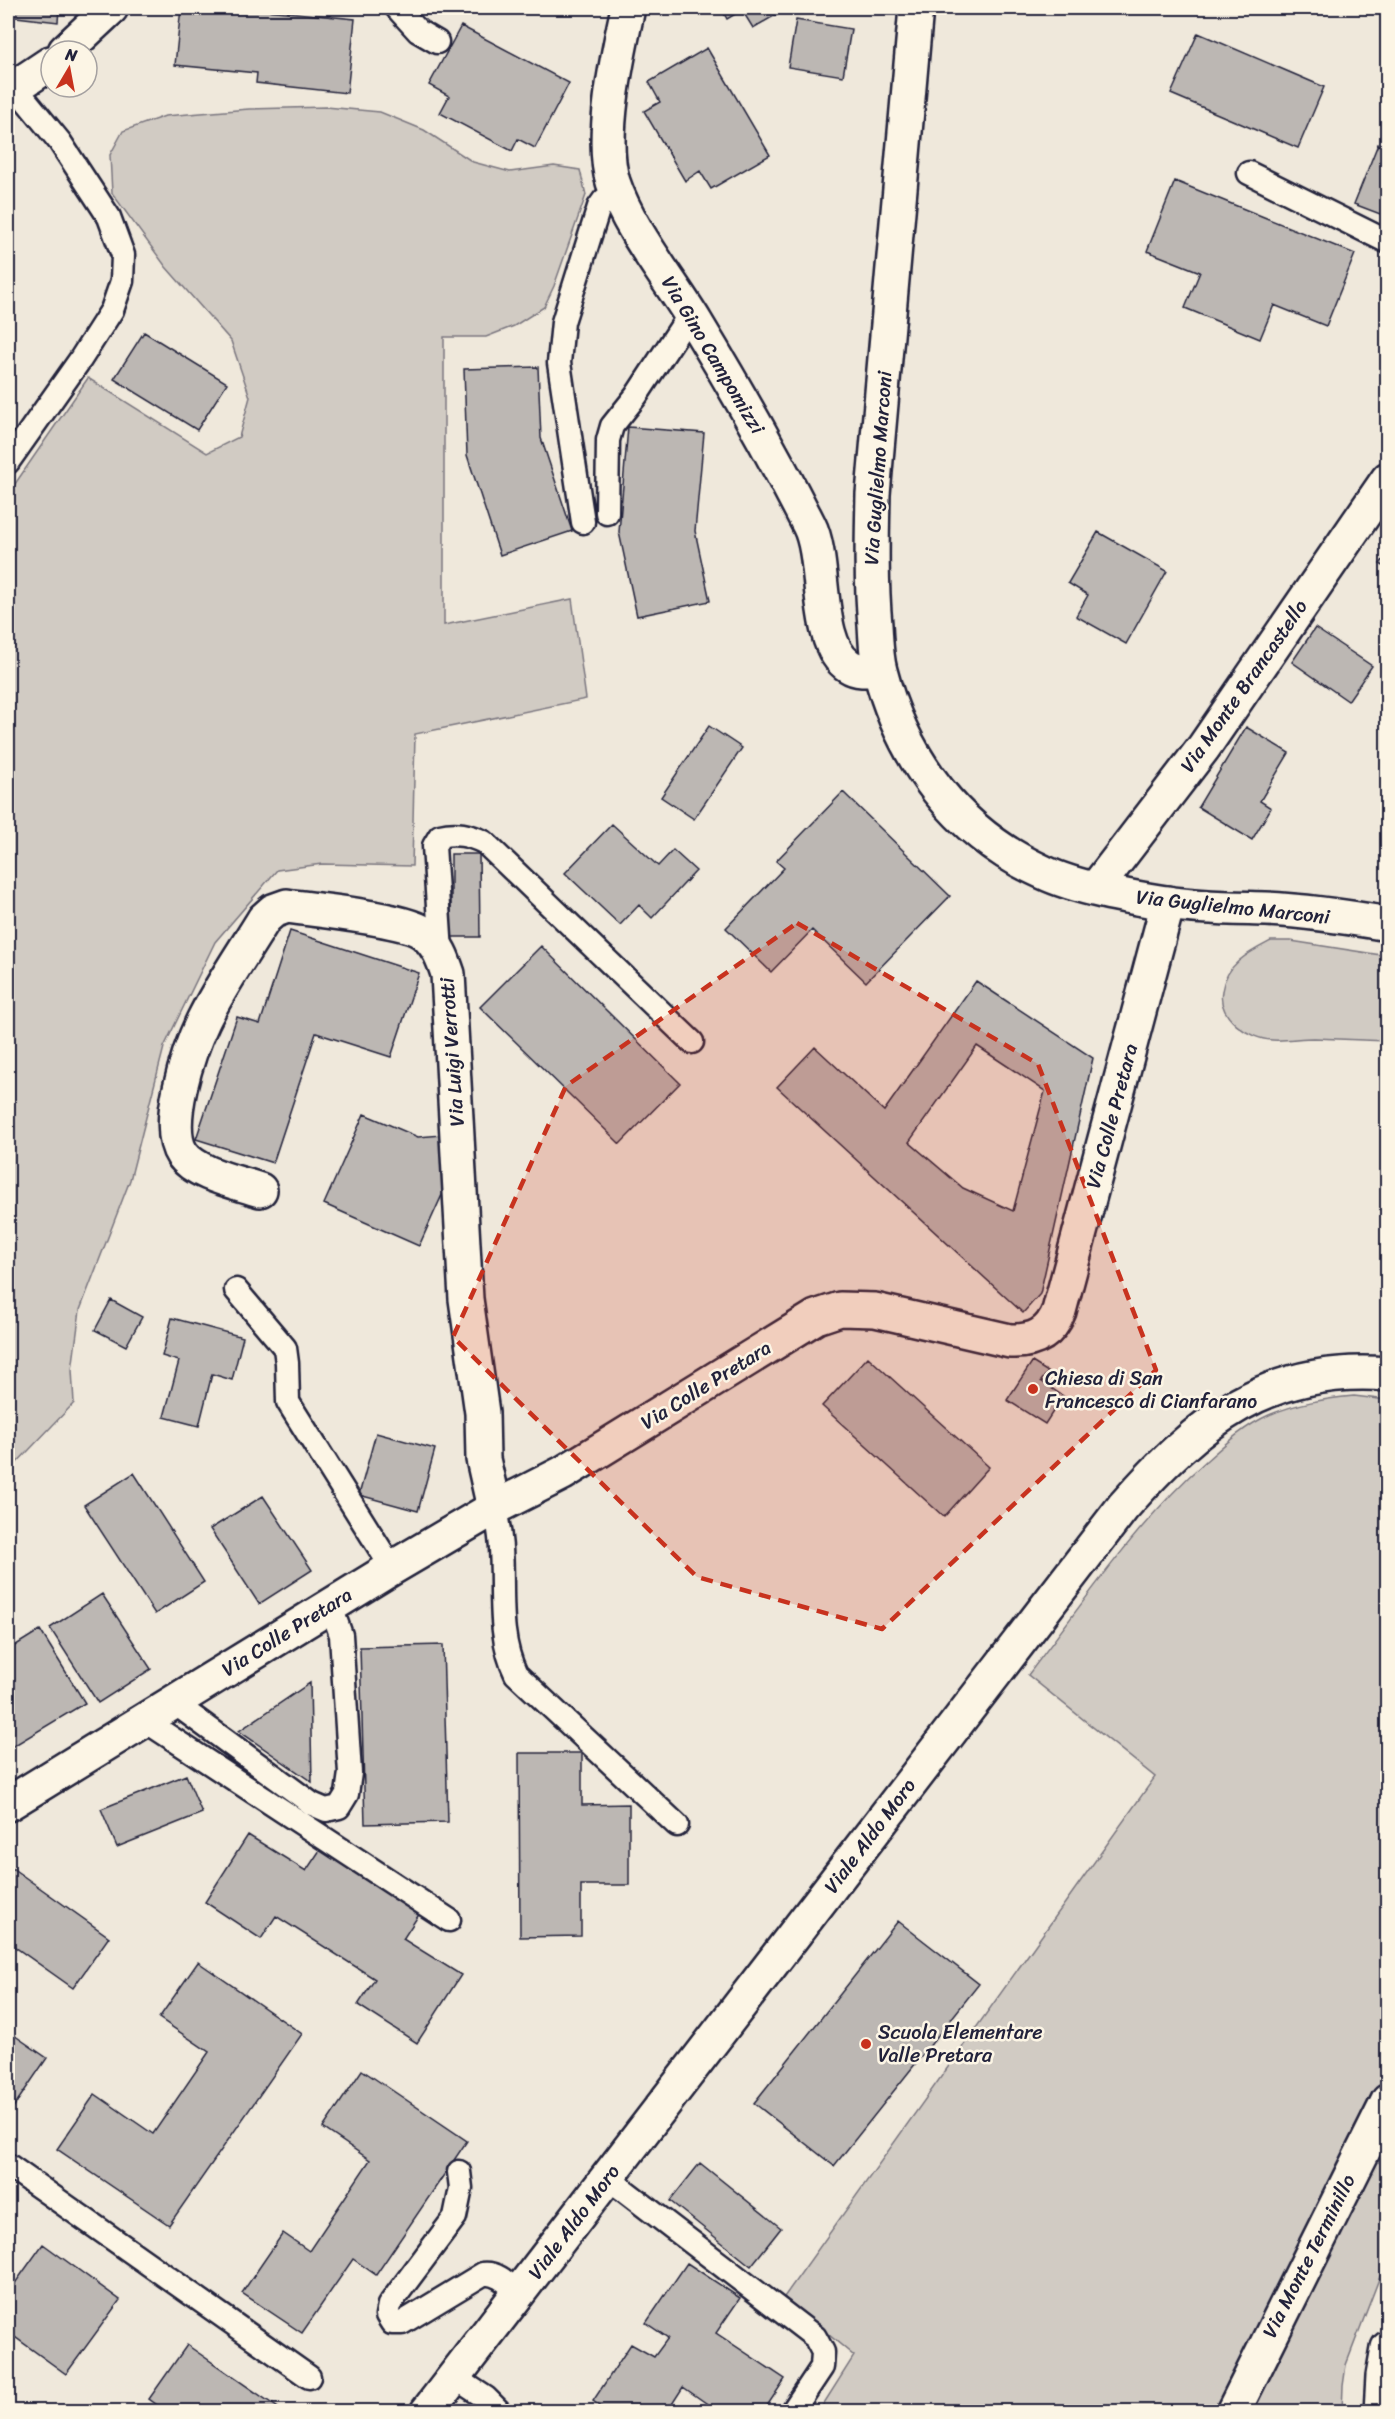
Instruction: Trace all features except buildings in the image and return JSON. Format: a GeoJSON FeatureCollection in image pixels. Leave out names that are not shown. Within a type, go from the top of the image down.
{"type":"FeatureCollection","features":[{"type":"Feature","properties":{"kind":"street"},"geometry":{"type":"LineString","coordinates":[[77,39],[111,8]]}},
{"type":"Feature","properties":{"kind":"street","name":"Via Gino Campomizzi"},"geometry":{"type":"LineString","coordinates":[[628,8],[608,128],[607,158],[617,193],[622,206],[748,412],[811,528],[817,550],[826,624],[836,652],[848,666],[863,671],[879,669]]}},
{"type":"Feature","properties":{"kind":"street","name":"Via Guglielmo Marconi"},"geometry":{"type":"LineString","coordinates":[[916,8],[873,494],[871,573],[879,669],[896,719],[919,765],[957,814],[1001,850],[1044,873],[1127,897],[1201,907],[1268,909],[1388,924]]}},
{"type":"Feature","properties":{"kind":"street"},"geometry":{"type":"LineString","coordinates":[[11,88],[39,70]]}},
{"type":"Feature","properties":{"kind":"street","name":"Via Monte Brancastello"},"geometry":{"type":"LineString","coordinates":[[1096,888],[1204,747],[1388,479]]}},
{"type":"Feature","properties":{"kind":"street","name":"Via Colle Pretara"},"geometry":{"type":"LineString","coordinates":[[8,1804],[392,1568],[495,1508],[563,1473],[816,1317],[840,1309],[875,1310],[1021,1341],[1034,1339],[1051,1328],[1059,1311],[1168,903]]}},
{"type":"Feature","properties":{"kind":"street","name":"Via Luigi Verrotti"},"geometry":{"type":"LineString","coordinates":[[260,1190],[197,1168],[181,1153],[174,1132],[178,1094],[202,1022],[264,919],[273,910],[287,906],[404,924],[424,933],[441,952],[448,974],[466,1299],[482,1413],[483,1459],[495,1508]]}},
{"type":"Feature","properties":{"kind":"street","name":"Viale Aldo Moro"},"geometry":{"type":"LineString","coordinates":[[427,2412],[520,2294],[1122,1507],[1161,1464],[1230,1408],[1256,1395],[1311,1377],[1339,1372],[1388,1374]]}},
{"type":"Feature","properties":{"kind":"street","name":"Via Monte Terminillo"},"geometry":{"type":"LineString","coordinates":[[1233,2412],[1388,2101]]}},
{"type":"Feature","properties":{"kind":"street"},"geometry":{"type":"LineString","coordinates":[[1381,2412],[1388,2348]]}},
{"type":"Feature","properties":{"kind":"lane"},"geometry":{"type":"LineString","coordinates":[[397,8],[418,31],[437,42]]}},
{"type":"Feature","properties":{"kind":"lane"},"geometry":{"type":"LineString","coordinates":[[8,462],[80,360],[112,310],[122,281],[123,255],[109,217],[60,142],[11,88]]}},
{"type":"Feature","properties":{"kind":"lane"},"geometry":{"type":"LineString","coordinates":[[1249,173],[1388,242]]}},
{"type":"Feature","properties":{"kind":"lane"},"geometry":{"type":"LineString","coordinates":[[583,522],[559,363],[562,322],[599,207],[604,200],[617,193]]}},
{"type":"Feature","properties":{"kind":"lane"},"geometry":{"type":"LineString","coordinates":[[608,513],[608,440],[612,426],[636,396],[690,314]]}},
{"type":"Feature","properties":{"kind":"lane"},"geometry":{"type":"LineString","coordinates":[[441,952],[434,846],[440,836],[451,833],[470,836],[484,842],[692,1042]]}},
{"type":"Feature","properties":{"kind":"lane"},"geometry":{"type":"LineString","coordinates":[[236,1290],[285,1348],[288,1402],[392,1568]]}},
{"type":"Feature","properties":{"kind":"lane"},"geometry":{"type":"LineString","coordinates":[[495,1508],[501,1528],[504,1635],[508,1658],[516,1674],[677,1825]]}},
{"type":"Feature","properties":{"kind":"lane"},"geometry":{"type":"LineString","coordinates":[[173,1702],[312,1804],[326,1810],[339,1807],[347,1794],[350,1773],[340,1635],[336,1621],[328,1607]]}},
{"type":"Feature","properties":{"kind":"lane"},"geometry":{"type":"LineString","coordinates":[[144,1720],[449,1920]]}},
{"type":"Feature","properties":{"kind":"lane"},"geometry":{"type":"LineString","coordinates":[[8,2165],[309,2377]]}},
{"type":"Feature","properties":{"kind":"lane"},"geometry":{"type":"LineString","coordinates":[[459,2172],[461,2188],[455,2217],[389,2305],[387,2315],[392,2322],[402,2323],[483,2274],[491,2273],[497,2276],[520,2294]]}},
{"type":"Feature","properties":{"kind":"lane"},"geometry":{"type":"LineString","coordinates":[[608,2178],[814,2337],[823,2352],[822,2367],[792,2412]]}},
{"type":"Feature","properties":{"kind":"lane"},"geometry":{"type":"LineString","coordinates":[[454,2376],[486,2398],[500,2412]]}},
{"type":"Feature","properties":{"kind":"highlighted area"},"geometry":{"type":"Polygon","coordinates":[[[797,923],[1038,1064],[1156,1370],[882,1629],[697,1577],[453,1337],[566,1086],[797,923]]]}},
{"type":"Feature","properties":{"kind":"shaded area"},"geometry":{"type":"Polygon","coordinates":[[[326,107],[380,112],[424,130],[473,162],[510,172],[554,166],[580,170],[586,195],[554,286],[544,307],[514,326],[486,337],[444,337],[444,625],[572,599],[586,699],[415,734],[412,866],[322,864],[277,870],[215,942],[164,1047],[130,1180],[80,1310],[72,1370],[74,1403],[8,1472],[8,494],[88,378],[207,453],[239,437],[250,397],[231,341],[166,267],[112,193],[110,155],[123,131],[165,116],[249,109],[326,107]]]}},
{"type":"Feature","properties":{"kind":"shaded area"},"geometry":{"type":"Polygon","coordinates":[[[1271,941],[1291,941],[1387,956],[1387,1041],[1314,1038],[1272,1040],[1253,1036],[1236,1025],[1224,1009],[1222,991],[1224,982],[1239,960],[1271,941]]]}},
{"type":"Feature","properties":{"kind":"shaded area"},"geometry":{"type":"Polygon","coordinates":[[[1354,1396],[1387,1400],[1387,2077],[1216,2411],[819,2411],[854,2356],[784,2297],[1155,1777],[1028,1675],[1134,1536],[1181,1485],[1236,1435],[1269,1415],[1290,1407],[1354,1396]]]}},
{"type":"Feature","properties":{"kind":"shaded area"},"geometry":{"type":"Polygon","coordinates":[[[1387,2133],[1387,2258],[1346,2365],[1342,2411],[1251,2412],[1387,2133]]]}},
{"type":"Feature","properties":{"kind":"place","name":"Chiesa di San Francesco di Cianfarano"},"geometry":{"type":"Point","coordinates":[1033,1389]}},
{"type":"Feature","properties":{"kind":"place","name":"Scuola Elementare Valle Pretara"},"geometry":{"type":"Point","coordinates":[866,2044]}}]}
